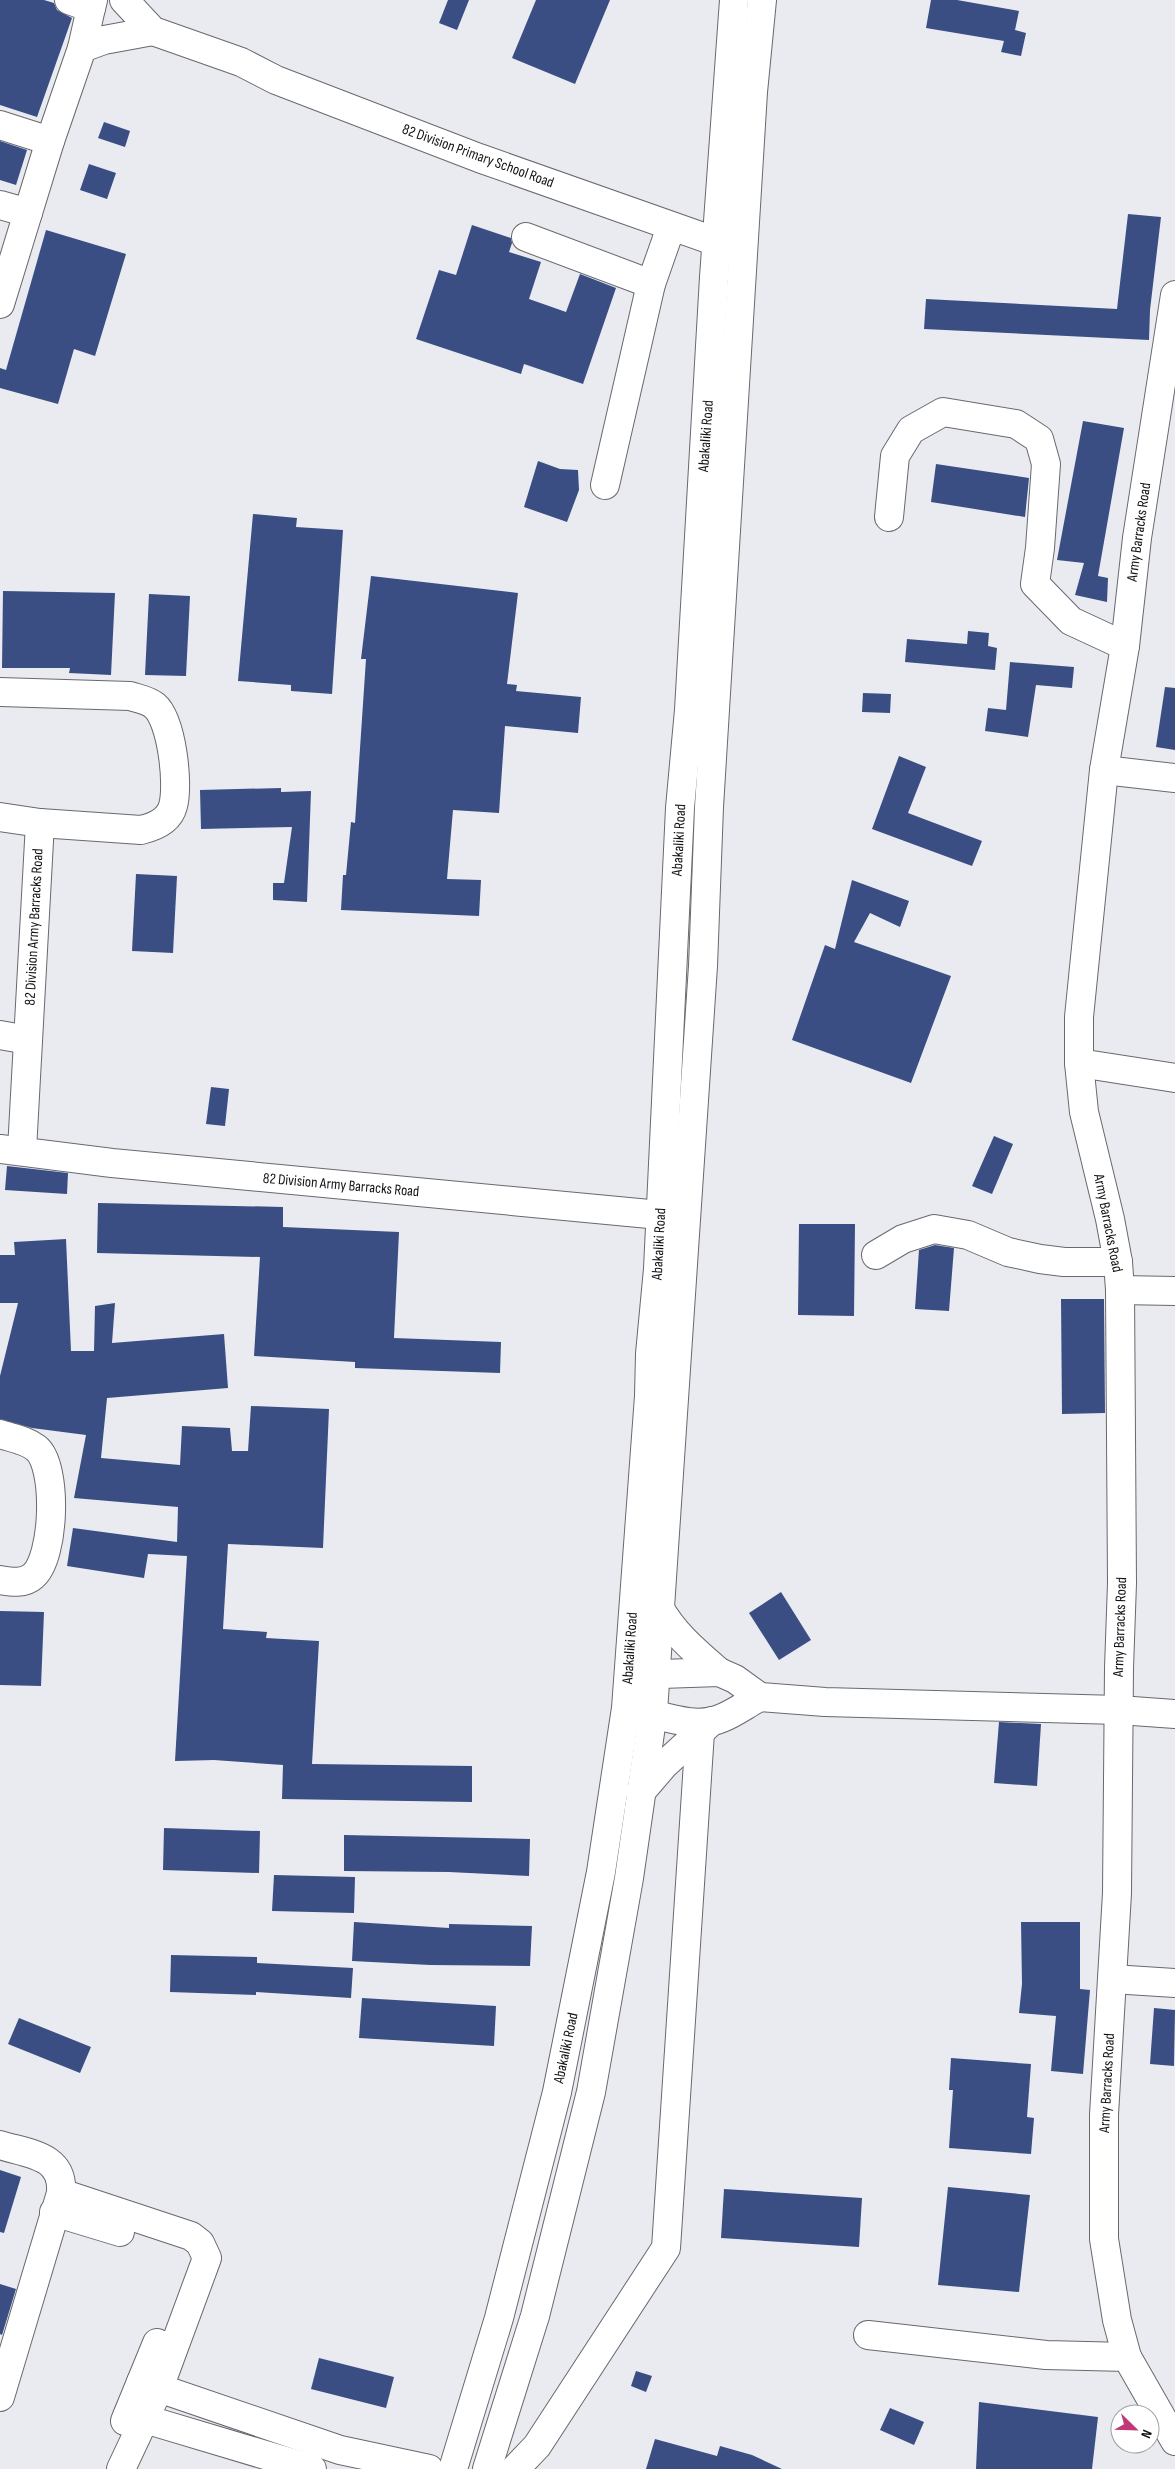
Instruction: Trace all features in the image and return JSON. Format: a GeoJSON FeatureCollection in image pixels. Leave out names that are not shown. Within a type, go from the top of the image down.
{"type":"FeatureCollection","features":[{"type":"Feature","properties":{"kind":"street"},"geometry":{"type":"LineString","coordinates":[[124,0],[153,31]]}},
{"type":"Feature","properties":{"kind":"street","name":"Abakaliki Road"},"geometry":{"type":"LineString","coordinates":[[487,2469],[535,2316],[591,2092],[629,1878],[653,1712],[642,1675],[629,1647],[658,1269],[680,808],[692,652],[734,0]]}},
{"type":"Feature","properties":{"kind":"street","name":"Abakaliki Road"},"geometry":{"type":"LineString","coordinates":[[453,2469],[499,2318],[557,2092],[601,1872],[626,1708],[642,1675],[659,1607],[670,1484],[703,966],[709,806],[753,92],[762,0]]}},
{"type":"Feature","properties":{"kind":"street"},"geometry":{"type":"LineString","coordinates":[[0,304],[4,277],[28,213],[82,48],[85,3]]}},
{"type":"Feature","properties":{"kind":"street"},"geometry":{"type":"LineString","coordinates":[[82,48],[104,40],[153,31]]}},
{"type":"Feature","properties":{"kind":"street","name":"82 Division Primary School Road"},"geometry":{"type":"LineString","coordinates":[[153,31],[241,62],[276,80],[479,158],[718,242]]}},
{"type":"Feature","properties":{"kind":"street"},"geometry":{"type":"LineString","coordinates":[[0,125],[50,141]]}},
{"type":"Feature","properties":{"kind":"street"},"geometry":{"type":"LineString","coordinates":[[0,205],[28,213]]}},
{"type":"Feature","properties":{"kind":"street"},"geometry":{"type":"LineString","coordinates":[[605,486],[651,284],[671,227]]}},
{"type":"Feature","properties":{"kind":"street"},"geometry":{"type":"LineString","coordinates":[[526,237],[651,284]]}},
{"type":"Feature","properties":{"kind":"street","name":"Army Barracks Road"},"geometry":{"type":"LineString","coordinates":[[1175,294],[1138,538],[1126,646],[1104,770],[1079,1017],[1079,1064],[1084,1112],[1118,1262],[1120,1290],[1122,1583],[1118,1710],[1117,1893],[1104,2115],[1104,2239],[1117,2320],[1127,2357],[1175,2441]]}},
{"type":"Feature","properties":{"kind":"street"},"geometry":{"type":"LineString","coordinates":[[889,517],[895,456],[911,430],[943,412],[1016,424],[1039,439],[1046,464],[1040,548],[1035,584],[1071,621],[1126,646]]}},
{"type":"Feature","properties":{"kind":"street"},"geometry":{"type":"LineString","coordinates":[[0,692],[130,696],[156,707],[168,732],[175,785],[173,807],[167,817],[159,824],[141,830],[40,823],[0,817]]}},
{"type":"Feature","properties":{"kind":"street"},"geometry":{"type":"LineString","coordinates":[[1104,770],[1175,778]]}},
{"type":"Feature","properties":{"kind":"street","name":"82 Division Army Barracks Road"},"geometry":{"type":"LineString","coordinates":[[40,823],[28,1040],[11,1150],[121,1164],[660,1215]]}},
{"type":"Feature","properties":{"kind":"street"},"geometry":{"type":"LineString","coordinates":[[0,1035],[28,1040]]}},
{"type":"Feature","properties":{"kind":"street"},"geometry":{"type":"LineString","coordinates":[[1079,1064],[1175,1078]]}},
{"type":"Feature","properties":{"kind":"street"},"geometry":{"type":"LineString","coordinates":[[876,1255],[903,1239],[934,1229],[968,1235],[1008,1252],[1040,1259],[1064,1262],[1118,1262]]}},
{"type":"Feature","properties":{"kind":"street"},"geometry":{"type":"LineString","coordinates":[[1120,1290],[1175,1291]]}},
{"type":"Feature","properties":{"kind":"street"},"geometry":{"type":"LineString","coordinates":[[0,1434],[37,1448],[44,1458],[49,1479],[51,1513],[49,1544],[42,1566],[33,1577],[18,1582],[0,1580]]}},
{"type":"Feature","properties":{"kind":"street"},"geometry":{"type":"LineString","coordinates":[[659,1607],[670,1626],[681,1638],[719,1672],[735,1679],[760,1697],[825,1702],[1118,1710],[1175,1714]]}},
{"type":"Feature","properties":{"kind":"street"},"geometry":{"type":"LineString","coordinates":[[642,1675],[719,1672]]}},
{"type":"Feature","properties":{"kind":"street"},"geometry":{"type":"LineString","coordinates":[[640,1793],[664,1765],[706,1727],[760,1697]]}},
{"type":"Feature","properties":{"kind":"street"},"geometry":{"type":"LineString","coordinates":[[626,1708],[653,1712],[706,1727]]}},
{"type":"Feature","properties":{"kind":"street"},"geometry":{"type":"LineString","coordinates":[[515,2469],[537,2446],[666,2248],[706,1727]]}},
{"type":"Feature","properties":{"kind":"street"},"geometry":{"type":"LineString","coordinates":[[1112,1979],[1175,1983]]}},
{"type":"Feature","properties":{"kind":"street"},"geometry":{"type":"LineString","coordinates":[[0,2145],[40,2156],[52,2162],[58,2170],[62,2181],[58,2202],[0,2397]]}},
{"type":"Feature","properties":{"kind":"street"},"geometry":{"type":"LineString","coordinates":[[58,2202],[191,2236],[200,2243],[207,2258],[149,2385],[120,2469]]}},
{"type":"Feature","properties":{"kind":"street"},"geometry":{"type":"LineString","coordinates":[[868,2335],[1046,2355],[1127,2357]]}},
{"type":"Feature","properties":{"kind":"street"},"geometry":{"type":"LineString","coordinates":[[149,2385],[340,2450],[429,2469]]}},
{"type":"Feature","properties":{"kind":"street"},"geometry":{"type":"LineString","coordinates":[[102,2469],[137,2416]]}},
{"type":"Feature","properties":{"kind":"street"},"geometry":{"type":"LineString","coordinates":[[137,2416],[312,2469]]}},
{"type":"Feature","properties":{"kind":"building"},"geometry":{"type":"Polygon","coordinates":[[[0,0],[44,0],[54,3],[57,10],[72,18],[37,117],[0,105],[0,0]]]}},
{"type":"Feature","properties":{"kind":"building"},"geometry":{"type":"Polygon","coordinates":[[[448,0],[469,0],[457,30],[439,23],[448,0]]]}},
{"type":"Feature","properties":{"kind":"building"},"geometry":{"type":"Polygon","coordinates":[[[536,0],[610,0],[575,84],[512,58],[536,0]]]}},
{"type":"Feature","properties":{"kind":"building"},"geometry":{"type":"Polygon","coordinates":[[[931,0],[957,0],[1019,11],[1015,30],[1026,33],[1021,56],[1001,52],[1004,41],[926,28],[931,0]]]}},
{"type":"Feature","properties":{"kind":"building"},"geometry":{"type":"Polygon","coordinates":[[[104,122],[130,131],[125,147],[98,138],[104,122]]]}},
{"type":"Feature","properties":{"kind":"building"},"geometry":{"type":"Polygon","coordinates":[[[0,141],[27,150],[16,185],[0,180],[0,141]]]}},
{"type":"Feature","properties":{"kind":"building"},"geometry":{"type":"Polygon","coordinates":[[[89,164],[116,173],[107,199],[80,190],[89,164]]]}},
{"type":"Feature","properties":{"kind":"building"},"geometry":{"type":"Polygon","coordinates":[[[1128,214],[1161,217],[1150,310],[1149,340],[924,329],[926,299],[1117,309],[1128,214]]]}},
{"type":"Feature","properties":{"kind":"building"},"geometry":{"type":"Polygon","coordinates":[[[472,225],[511,238],[512,243],[509,252],[541,262],[529,299],[566,312],[580,274],[616,288],[583,384],[524,364],[521,374],[416,339],[439,270],[456,275],[472,225]]]}},
{"type":"Feature","properties":{"kind":"building"},"geometry":{"type":"Polygon","coordinates":[[[46,230],[126,254],[95,356],[74,349],[58,404],[0,388],[0,368],[6,370],[46,230]]]}},
{"type":"Feature","properties":{"kind":"building"},"geometry":{"type":"Polygon","coordinates":[[[1083,421],[1124,428],[1098,576],[1108,578],[1107,602],[1075,595],[1084,563],[1057,560],[1083,421]]]}},
{"type":"Feature","properties":{"kind":"building"},"geometry":{"type":"Polygon","coordinates":[[[538,461],[560,469],[578,470],[579,490],[567,522],[524,507],[538,461]]]}},
{"type":"Feature","properties":{"kind":"building"},"geometry":{"type":"Polygon","coordinates":[[[936,464],[1029,478],[1025,517],[931,502],[936,464]]]}},
{"type":"Feature","properties":{"kind":"building"},"geometry":{"type":"Polygon","coordinates":[[[253,514],[297,518],[296,527],[343,530],[332,694],[291,691],[291,685],[238,681],[253,514]]]}},
{"type":"Feature","properties":{"kind":"building"},"geometry":{"type":"Polygon","coordinates":[[[371,576],[518,593],[507,684],[517,685],[516,691],[581,697],[578,733],[505,726],[499,813],[453,810],[447,879],[481,880],[479,916],[341,910],[343,875],[346,875],[351,822],[355,823],[366,659],[361,659],[371,576]]]}},
{"type":"Feature","properties":{"kind":"building"},"geometry":{"type":"Polygon","coordinates":[[[3,591],[115,593],[111,675],[69,673],[70,668],[2,668],[3,591]]]}},
{"type":"Feature","properties":{"kind":"building"},"geometry":{"type":"Polygon","coordinates":[[[149,594],[190,596],[186,676],[145,675],[149,594]]]}},
{"type":"Feature","properties":{"kind":"building"},"geometry":{"type":"Polygon","coordinates":[[[968,631],[989,633],[988,646],[997,648],[995,670],[905,662],[907,639],[967,644],[968,631]]]}},
{"type":"Feature","properties":{"kind":"building"},"geometry":{"type":"Polygon","coordinates":[[[1010,662],[1074,667],[1072,688],[1036,685],[1028,737],[985,731],[988,708],[1006,710],[1010,662]]]}},
{"type":"Feature","properties":{"kind":"building"},"geometry":{"type":"Polygon","coordinates":[[[1165,687],[1175,688],[1175,750],[1156,747],[1165,687]]]}},
{"type":"Feature","properties":{"kind":"building"},"geometry":{"type":"Polygon","coordinates":[[[863,693],[891,694],[890,713],[862,712],[863,693]]]}},
{"type":"Feature","properties":{"kind":"building"},"geometry":{"type":"Polygon","coordinates":[[[899,756],[926,767],[908,813],[982,841],[972,866],[872,829],[899,756]]]}},
{"type":"Feature","properties":{"kind":"building"},"geometry":{"type":"Polygon","coordinates":[[[281,788],[281,792],[311,791],[307,902],[273,900],[273,883],[284,883],[292,827],[201,829],[200,790],[281,788]]]}},
{"type":"Feature","properties":{"kind":"building"},"geometry":{"type":"Polygon","coordinates":[[[136,874],[177,876],[173,953],[132,951],[136,874]]]}},
{"type":"Feature","properties":{"kind":"building"},"geometry":{"type":"Polygon","coordinates":[[[852,880],[909,901],[900,927],[870,913],[854,942],[951,976],[911,1083],[792,1040],[825,945],[835,949],[852,880]]]}},
{"type":"Feature","properties":{"kind":"building"},"geometry":{"type":"Polygon","coordinates":[[[211,1087],[229,1089],[225,1126],[206,1124],[211,1087]]]}},
{"type":"Feature","properties":{"kind":"building"},"geometry":{"type":"Polygon","coordinates":[[[994,1136],[1013,1144],[992,1194],[972,1186],[994,1136]]]}},
{"type":"Feature","properties":{"kind":"building"},"geometry":{"type":"Polygon","coordinates":[[[7,1166],[68,1173],[67,1194],[5,1190],[7,1166]]]}},
{"type":"Feature","properties":{"kind":"building"},"geometry":{"type":"Polygon","coordinates":[[[98,1203],[283,1207],[283,1227],[399,1232],[394,1338],[501,1342],[500,1373],[355,1368],[355,1362],[254,1356],[260,1257],[97,1253],[98,1203]]]}},
{"type":"Feature","properties":{"kind":"building"},"geometry":{"type":"Polygon","coordinates":[[[799,1224],[855,1224],[854,1316],[798,1315],[799,1224]]]}},
{"type":"Feature","properties":{"kind":"building"},"geometry":{"type":"Polygon","coordinates":[[[66,1239],[71,1351],[94,1351],[95,1306],[115,1303],[112,1343],[224,1334],[228,1388],[107,1398],[101,1458],[180,1465],[182,1426],[230,1428],[232,1451],[248,1451],[251,1406],[329,1409],[323,1548],[228,1544],[223,1629],[267,1632],[266,1638],[319,1641],[312,1764],[472,1766],[472,1802],[282,1799],[283,1765],[214,1760],[175,1761],[187,1556],[148,1554],[144,1578],[67,1566],[73,1528],[177,1542],[178,1507],[74,1498],[86,1435],[32,1428],[0,1419],[0,1376],[18,1303],[0,1303],[0,1255],[15,1255],[14,1242],[66,1239]]]}},
{"type":"Feature","properties":{"kind":"building"},"geometry":{"type":"Polygon","coordinates":[[[935,1245],[954,1248],[949,1311],[915,1309],[919,1250],[935,1245]]]}},
{"type":"Feature","properties":{"kind":"building"},"geometry":{"type":"Polygon","coordinates":[[[1061,1299],[1104,1299],[1105,1413],[1062,1414],[1061,1299]]]}},
{"type":"Feature","properties":{"kind":"building"},"geometry":{"type":"Polygon","coordinates":[[[781,1592],[811,1640],[779,1660],[749,1613],[781,1592]]]}},
{"type":"Feature","properties":{"kind":"building"},"geometry":{"type":"Polygon","coordinates":[[[0,1611],[44,1612],[41,1686],[0,1685],[0,1611]]]}},
{"type":"Feature","properties":{"kind":"building"},"geometry":{"type":"Polygon","coordinates":[[[999,1722],[1041,1724],[1037,1786],[994,1783],[999,1722]]]}},
{"type":"Feature","properties":{"kind":"building"},"geometry":{"type":"Polygon","coordinates":[[[164,1828],[260,1831],[259,1873],[163,1870],[164,1828]]]}},
{"type":"Feature","properties":{"kind":"building"},"geometry":{"type":"Polygon","coordinates":[[[344,1835],[530,1839],[529,1876],[449,1872],[344,1871],[344,1835]]]}},
{"type":"Feature","properties":{"kind":"building"},"geometry":{"type":"Polygon","coordinates":[[[274,1875],[355,1877],[354,1913],[272,1911],[274,1875]]]}},
{"type":"Feature","properties":{"kind":"building"},"geometry":{"type":"Polygon","coordinates":[[[354,1922],[449,1928],[449,1924],[532,1926],[530,1966],[430,1965],[352,1961],[354,1922]]]}},
{"type":"Feature","properties":{"kind":"building"},"geometry":{"type":"Polygon","coordinates":[[[1021,1922],[1080,1922],[1080,1989],[1090,1990],[1083,2074],[1051,2071],[1056,2016],[1019,2013],[1022,1984],[1021,1922]]]}},
{"type":"Feature","properties":{"kind":"building"},"geometry":{"type":"Polygon","coordinates":[[[171,1955],[257,1957],[257,1963],[353,1968],[351,1998],[256,1992],[256,1995],[170,1992],[171,1955]]]}},
{"type":"Feature","properties":{"kind":"building"},"geometry":{"type":"Polygon","coordinates":[[[362,1998],[496,2006],[494,2046],[359,2038],[362,1998]]]}},
{"type":"Feature","properties":{"kind":"building"},"geometry":{"type":"Polygon","coordinates":[[[1154,2008],[1175,2010],[1174,2066],[1150,2064],[1154,2008]]]}},
{"type":"Feature","properties":{"kind":"building"},"geometry":{"type":"Polygon","coordinates":[[[19,2018],[91,2047],[80,2073],[8,2044],[19,2018]]]}},
{"type":"Feature","properties":{"kind":"building"},"geometry":{"type":"Polygon","coordinates":[[[951,2058],[1031,2064],[1027,2117],[1034,2118],[1031,2154],[949,2148],[953,2090],[949,2090],[951,2058]]]}},
{"type":"Feature","properties":{"kind":"building"},"geometry":{"type":"Polygon","coordinates":[[[0,2170],[21,2177],[4,2233],[0,2232],[0,2170]]]}},
{"type":"Feature","properties":{"kind":"building"},"geometry":{"type":"Polygon","coordinates":[[[948,2187],[1030,2195],[1019,2292],[938,2285],[948,2187]]]}},
{"type":"Feature","properties":{"kind":"building"},"geometry":{"type":"Polygon","coordinates":[[[724,2189],[862,2198],[859,2247],[721,2238],[724,2189]]]}},
{"type":"Feature","properties":{"kind":"building"},"geometry":{"type":"Polygon","coordinates":[[[0,2284],[16,2289],[2,2335],[0,2334],[0,2284]]]}},
{"type":"Feature","properties":{"kind":"building"},"geometry":{"type":"Polygon","coordinates":[[[319,2358],[394,2377],[386,2408],[311,2389],[319,2358]]]}},
{"type":"Feature","properties":{"kind":"building"},"geometry":{"type":"Polygon","coordinates":[[[636,2371],[652,2376],[646,2392],[631,2386],[636,2371]]]}},
{"type":"Feature","properties":{"kind":"building"},"geometry":{"type":"Polygon","coordinates":[[[979,2402],[1098,2417],[1092,2469],[976,2469],[979,2402]]]}},
{"type":"Feature","properties":{"kind":"building"},"geometry":{"type":"Polygon","coordinates":[[[890,2408],[924,2422],[914,2445],[880,2430],[890,2408]]]}},
{"type":"Feature","properties":{"kind":"building"},"geometry":{"type":"Polygon","coordinates":[[[655,2439],[717,2456],[720,2446],[752,2455],[782,2469],[646,2469],[655,2439]]]}}]}
